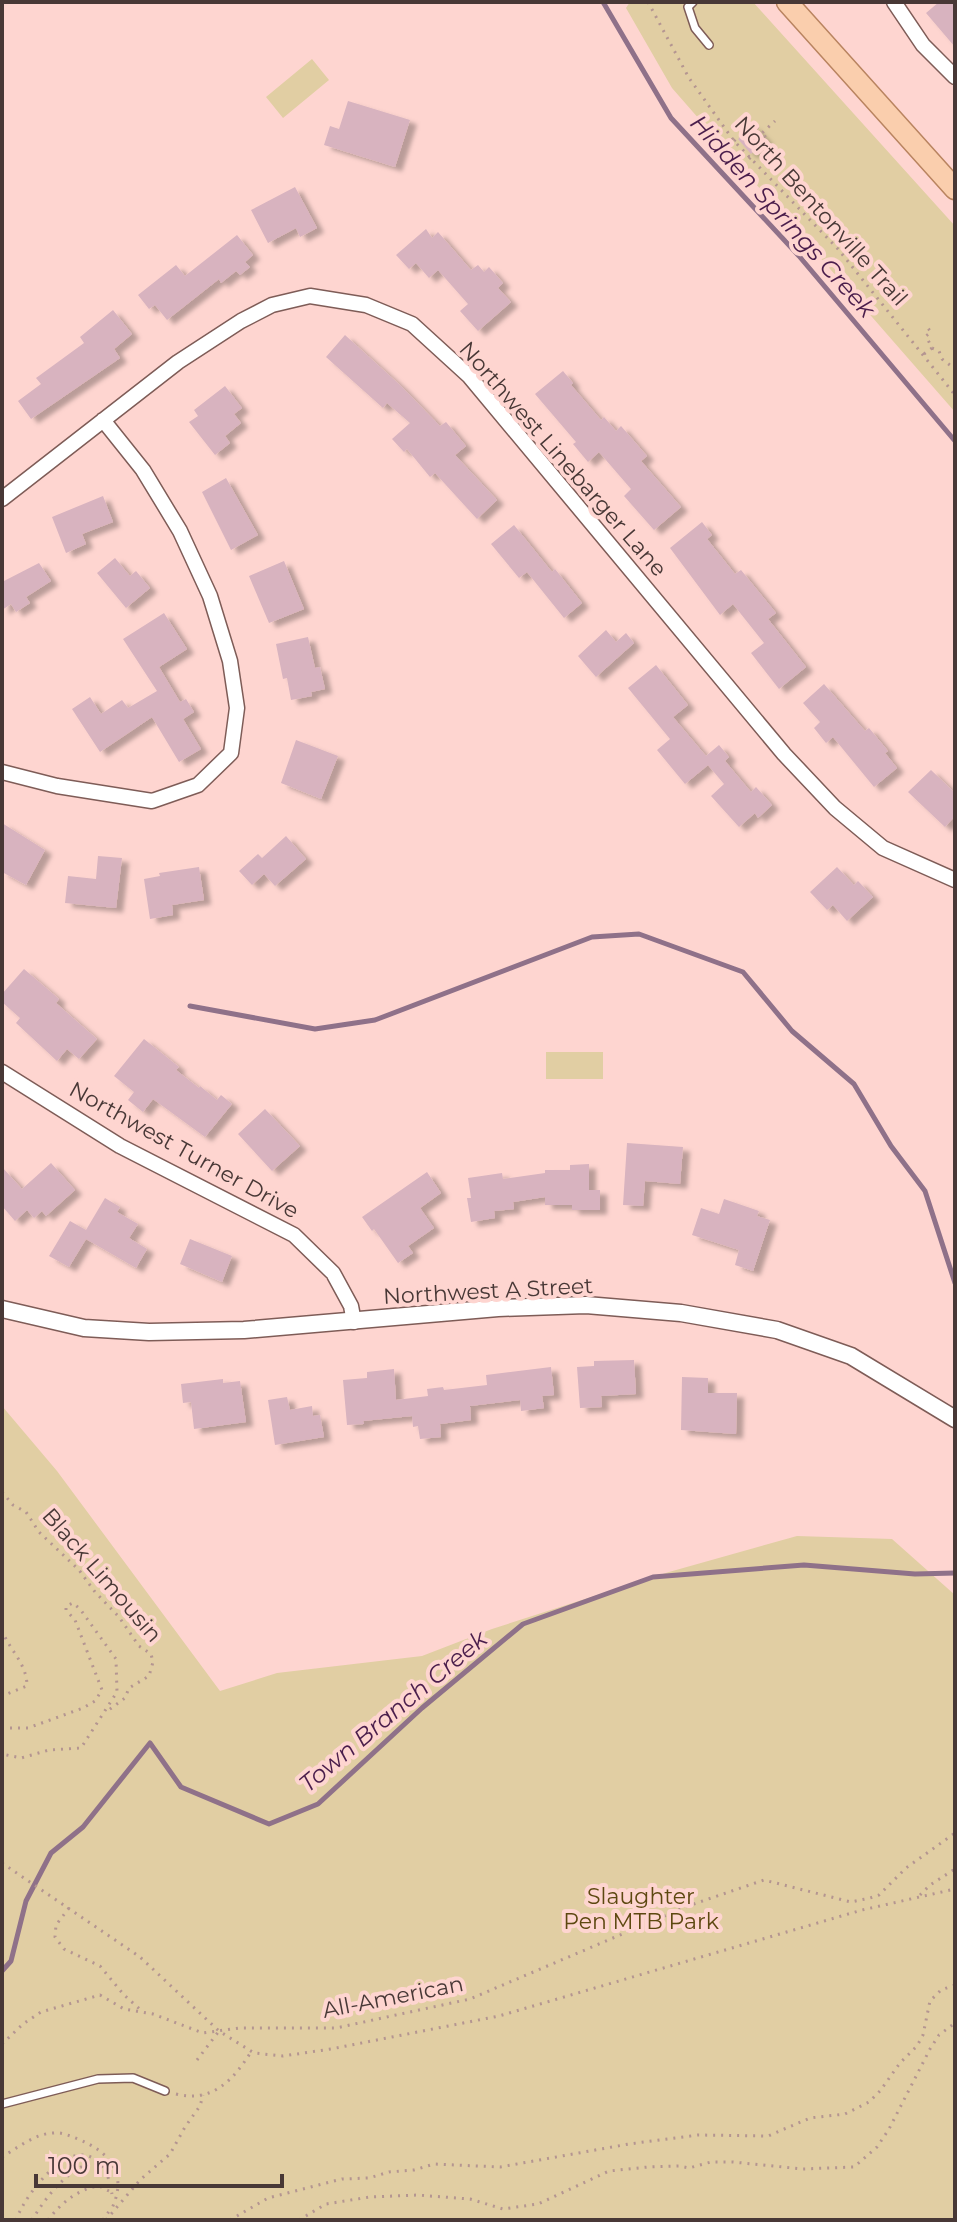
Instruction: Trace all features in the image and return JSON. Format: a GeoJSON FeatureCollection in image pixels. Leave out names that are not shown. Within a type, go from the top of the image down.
{"type":"FeatureCollection","features":[{"type":"Feature","properties":{"kind":"main road"},"geometry":{"type":"LineString","coordinates":[[787,2],[955,189]]}},
{"type":"Feature","properties":{"kind":"street"},"geometry":{"type":"LineString","coordinates":[[894,2],[923,45],[955,77]]}},
{"type":"Feature","properties":{"kind":"street","name":"Northwest Linebarger Lane"},"geometry":{"type":"LineString","coordinates":[[2,499],[178,362],[241,321],[272,305],[310,296],[366,305],[412,324],[469,376],[784,754],[835,808],[883,848],[955,880]]}},
{"type":"Feature","properties":{"kind":"street"},"geometry":{"type":"LineString","coordinates":[[2,772],[57,786],[152,801],[198,785],[231,753],[237,708],[230,661],[210,596],[173,519],[143,470],[103,420]]}},
{"type":"Feature","properties":{"kind":"street","name":"Northwest Turner Drive"},"geometry":{"type":"LineString","coordinates":[[2,1072],[120,1146],[294,1235],[333,1273],[351,1306],[354,1322]]}},
{"type":"Feature","properties":{"kind":"street","name":"Northwest A Street"},"geometry":{"type":"LineString","coordinates":[[2,1309],[84,1328],[149,1332],[244,1330],[498,1308],[586,1305],[681,1313],[777,1330],[851,1356],[955,1419]]}},
{"type":"Feature","properties":{"kind":"lane"},"geometry":{"type":"LineString","coordinates":[[693,2],[688,7],[695,28],[709,45]]}},
{"type":"Feature","properties":{"kind":"lane"},"geometry":{"type":"LineString","coordinates":[[2,2104],[98,2079],[133,2078],[165,2091]]}},
{"type":"Feature","properties":{"kind":"path","name":"North Bentonville Trail"},"geometry":{"type":"LineString","coordinates":[[648,2],[689,78],[734,141],[838,249],[955,395]]}},
{"type":"Feature","properties":{"kind":"path"},"geometry":{"type":"LineString","coordinates":[[762,133],[775,121]]}},
{"type":"Feature","properties":{"kind":"path"},"geometry":{"type":"LineString","coordinates":[[734,141],[753,123],[769,141],[749,159]]}},
{"type":"Feature","properties":{"kind":"path"},"geometry":{"type":"LineString","coordinates":[[926,326],[931,332],[926,336],[932,348],[939,351],[942,359],[955,369]]}},
{"type":"Feature","properties":{"kind":"path"},"geometry":{"type":"LineString","coordinates":[[924,354],[932,348]]}},
{"type":"Feature","properties":{"kind":"path","name":"Black Limousin"},"geometry":{"type":"LineString","coordinates":[[2,1492],[13,1505],[26,1512],[39,1532],[79,1570],[119,1617],[139,1646],[151,1654],[153,1662],[149,1676],[133,1685],[125,1698],[103,1714]]}},
{"type":"Feature","properties":{"kind":"path"},"geometry":{"type":"LineString","coordinates":[[2,1728],[28,1728],[83,1708],[95,1701],[102,1690],[75,1620],[66,1610],[66,1606],[73,1603],[116,1659],[117,1692],[81,1748],[49,1750],[21,1758],[2,1754]]}},
{"type":"Feature","properties":{"kind":"path"},"geometry":{"type":"LineString","coordinates":[[2,1630],[18,1656],[27,1680],[27,1686],[23,1689],[2,1696]]}},
{"type":"Feature","properties":{"kind":"path","name":"All-American"},"geometry":{"type":"LineString","coordinates":[[2,2044],[41,2012],[100,1995],[124,2009],[143,2012],[203,2033],[239,2028],[336,2028],[470,1999],[688,1906],[764,1880],[851,1902],[879,1895],[906,1868],[955,1833]]}},
{"type":"Feature","properties":{"kind":"path"},"geometry":{"type":"LineString","coordinates":[[2,1857],[8,1867]]}},
{"type":"Feature","properties":{"kind":"path"},"geometry":{"type":"LineString","coordinates":[[2,1863],[140,1957],[219,2031],[251,2052],[283,2056],[499,2016],[920,1896],[955,1889]]}},
{"type":"Feature","properties":{"kind":"path"},"geometry":{"type":"LineString","coordinates":[[920,1896],[930,1885],[955,1869]]}},
{"type":"Feature","properties":{"kind":"path"},"geometry":{"type":"LineString","coordinates":[[69,1908],[56,1925],[55,1937],[64,1949],[100,1966],[143,2012]]}},
{"type":"Feature","properties":{"kind":"path"},"geometry":{"type":"LineString","coordinates":[[230,2220],[268,2198],[342,2179],[369,2178],[434,2164],[500,2167],[698,2135],[768,2136],[810,2118],[845,2114],[869,2102],[880,2091],[917,2046],[923,2035],[930,2001],[941,1990],[955,1985]]}},
{"type":"Feature","properties":{"kind":"path"},"geometry":{"type":"LineString","coordinates":[[299,2220],[326,2204],[370,2197],[417,2195],[470,2199],[503,2209],[538,2204],[609,2171],[648,2167],[689,2168],[711,2162],[803,2169],[854,2167],[877,2147],[930,2049],[939,2035],[955,2023]]}},
{"type":"Feature","properties":{"kind":"path"},"geometry":{"type":"LineString","coordinates":[[197,2060],[219,2031]]}},
{"type":"Feature","properties":{"kind":"path"},"geometry":{"type":"LineString","coordinates":[[165,2091],[193,2097],[203,2095],[233,2079],[251,2052]]}},
{"type":"Feature","properties":{"kind":"path"},"geometry":{"type":"LineString","coordinates":[[107,2219],[140,2180],[170,2154],[200,2106],[203,2095]]}},
{"type":"Feature","properties":{"kind":"path"},"geometry":{"type":"LineString","coordinates":[[2,2157],[20,2145],[51,2132],[63,2133],[101,2149],[117,2175],[118,2192],[107,2219]]}},
{"type":"Feature","properties":{"kind":"path"},"geometry":{"type":"LineString","coordinates":[[16,2220],[39,2184],[69,2156],[81,2154],[94,2159],[107,2176],[112,2208]]}},
{"type":"Feature","properties":{"kind":"path"},"geometry":{"type":"LineString","coordinates":[[32,2220],[53,2192],[81,2166],[92,2162],[107,2176]]}},
{"type":"Feature","properties":{"kind":"path"},"geometry":{"type":"LineString","coordinates":[[48,2220],[58,2208],[84,2190],[99,2186],[112,2194]]}},
{"type":"Feature","properties":{"kind":"path"},"geometry":{"type":"LineString","coordinates":[[955,2193],[955,2207]]}},
{"type":"Feature","properties":{"kind":"path"},"geometry":{"type":"LineString","coordinates":[[2,2214],[5,2220]]}},
{"type":"Feature","properties":{"kind":"green space"},"geometry":{"type":"Polygon","coordinates":[[[630,2],[753,2],[955,226],[955,412],[672,88],[626,8],[630,2]]]}},
{"type":"Feature","properties":{"kind":"green space"},"geometry":{"type":"Polygon","coordinates":[[[312,59],[329,80],[283,118],[266,97],[312,59]]]}},
{"type":"Feature","properties":{"kind":"green space"},"geometry":{"type":"Polygon","coordinates":[[[546,1052],[603,1052],[603,1079],[546,1079],[546,1052]]]}},
{"type":"Feature","properties":{"kind":"green space","name":"Slaughter Pen MTB Park"},"geometry":{"type":"Polygon","coordinates":[[[2,1406],[57,1471],[220,1691],[277,1673],[422,1656],[492,1629],[669,1572],[797,1536],[892,1539],[955,1595],[955,2220],[2,2220],[2,1406]]]}},
{"type":"Feature","properties":{"kind":"building"},"geometry":{"type":"Polygon","coordinates":[[[939,2],[955,2],[955,47],[926,13],[939,2]]]}},
{"type":"Feature","properties":{"kind":"building"},"geometry":{"type":"Polygon","coordinates":[[[348,101],[410,120],[395,167],[324,145],[330,126],[339,129],[348,101]]]}},
{"type":"Feature","properties":{"kind":"building"},"geometry":{"type":"Polygon","coordinates":[[[752,125],[766,140],[751,154],[738,139],[752,125]]]}},
{"type":"Feature","properties":{"kind":"building"},"geometry":{"type":"Polygon","coordinates":[[[295,187],[317,228],[300,237],[296,228],[268,243],[251,210],[295,187]]]}},
{"type":"Feature","properties":{"kind":"building"},"geometry":{"type":"Polygon","coordinates":[[[426,229],[432,238],[438,232],[471,270],[478,265],[484,272],[489,267],[503,283],[498,288],[511,302],[478,331],[460,311],[468,304],[438,270],[429,278],[416,263],[409,269],[396,255],[426,229]]]}},
{"type":"Feature","properties":{"kind":"building"},"geometry":{"type":"Polygon","coordinates":[[[237,235],[253,255],[245,262],[250,267],[240,275],[236,271],[221,283],[219,279],[167,320],[155,305],[149,309],[138,295],[176,265],[185,276],[237,235]]]}},
{"type":"Feature","properties":{"kind":"building"},"geometry":{"type":"Polygon","coordinates":[[[113,310],[132,334],[114,349],[120,358],[31,419],[18,401],[41,384],[36,378],[84,343],[80,337],[113,310]]]}},
{"type":"Feature","properties":{"kind":"building"},"geometry":{"type":"Polygon","coordinates":[[[345,335],[440,426],[446,422],[466,446],[455,455],[497,500],[477,519],[435,473],[430,477],[407,449],[404,452],[392,439],[410,423],[387,403],[383,408],[326,357],[345,335]]]}},
{"type":"Feature","properties":{"kind":"building"},"geometry":{"type":"Polygon","coordinates":[[[563,371],[601,420],[604,417],[616,431],[621,426],[647,456],[641,461],[681,507],[654,530],[624,496],[631,489],[599,452],[588,462],[573,444],[576,442],[535,394],[563,371]]]}},
{"type":"Feature","properties":{"kind":"building"},"geometry":{"type":"Polygon","coordinates":[[[225,386],[242,408],[234,414],[241,423],[225,436],[230,443],[215,455],[189,422],[198,416],[194,410],[225,386]]]}},
{"type":"Feature","properties":{"kind":"building"},"geometry":{"type":"Polygon","coordinates":[[[226,478],[258,535],[231,550],[202,492],[226,478]]]}},
{"type":"Feature","properties":{"kind":"building"},"geometry":{"type":"Polygon","coordinates":[[[103,496],[113,522],[82,534],[86,544],[66,553],[52,517],[103,496]]]}},
{"type":"Feature","properties":{"kind":"building"},"geometry":{"type":"Polygon","coordinates":[[[702,522],[712,535],[707,539],[735,574],[741,570],[776,613],[768,619],[806,667],[779,689],[751,653],[764,643],[733,604],[720,615],[670,548],[702,522]]]}},
{"type":"Feature","properties":{"kind":"building"},"geometry":{"type":"Polygon","coordinates":[[[514,525],[582,603],[564,618],[527,572],[519,578],[491,544],[514,525]]]}},
{"type":"Feature","properties":{"kind":"building"},"geometry":{"type":"Polygon","coordinates":[[[115,558],[130,576],[136,571],[150,588],[126,608],[97,573],[115,558]]]}},
{"type":"Feature","properties":{"kind":"building"},"geometry":{"type":"Polygon","coordinates":[[[284,561],[304,609],[269,623],[249,576],[284,561]]]}},
{"type":"Feature","properties":{"kind":"building"},"geometry":{"type":"Polygon","coordinates":[[[39,563],[51,581],[26,597],[30,603],[16,612],[11,604],[2,610],[2,582],[39,563]]]}},
{"type":"Feature","properties":{"kind":"building"},"geometry":{"type":"Polygon","coordinates":[[[164,613],[187,649],[159,667],[180,702],[186,699],[194,712],[183,719],[201,749],[179,762],[152,717],[100,752],[72,709],[90,697],[101,714],[122,700],[128,708],[157,691],[123,639],[164,613]]]}},
{"type":"Feature","properties":{"kind":"building"},"geometry":{"type":"Polygon","coordinates":[[[606,630],[616,642],[626,633],[634,643],[596,677],[578,656],[606,630]]]}},
{"type":"Feature","properties":{"kind":"building"},"geometry":{"type":"Polygon","coordinates":[[[308,637],[315,668],[320,667],[325,689],[311,692],[312,696],[291,700],[276,644],[308,637]]]}},
{"type":"Feature","properties":{"kind":"building"},"geometry":{"type":"Polygon","coordinates":[[[656,665],[688,705],[673,717],[706,756],[719,745],[729,757],[725,761],[751,792],[756,787],[772,805],[758,818],[755,813],[739,827],[711,796],[724,784],[708,765],[685,784],[657,750],[670,739],[628,688],[656,665]]]}},
{"type":"Feature","properties":{"kind":"building"},"geometry":{"type":"Polygon","coordinates":[[[824,684],[865,731],[869,728],[897,768],[874,787],[833,737],[826,743],[814,728],[820,722],[803,703],[824,684]]]}},
{"type":"Feature","properties":{"kind":"building"},"geometry":{"type":"Polygon","coordinates":[[[296,740],[338,756],[321,799],[281,783],[296,740]]]}},
{"type":"Feature","properties":{"kind":"building"},"geometry":{"type":"Polygon","coordinates":[[[931,770],[955,793],[955,816],[945,827],[908,792],[931,770]]]}},
{"type":"Feature","properties":{"kind":"building"},"geometry":{"type":"Polygon","coordinates":[[[2,823],[45,850],[26,885],[2,872],[2,823]]]}},
{"type":"Feature","properties":{"kind":"building"},"geometry":{"type":"Polygon","coordinates":[[[286,836],[306,859],[275,886],[264,874],[252,885],[239,871],[258,854],[262,858],[286,836]]]}},
{"type":"Feature","properties":{"kind":"building"},"geometry":{"type":"Polygon","coordinates":[[[98,856],[122,858],[116,908],[65,903],[68,876],[96,879],[98,856]]]}},
{"type":"Feature","properties":{"kind":"building"},"geometry":{"type":"Polygon","coordinates":[[[199,867],[204,900],[172,905],[173,915],[150,919],[144,879],[160,876],[159,873],[199,867]]]}},
{"type":"Feature","properties":{"kind":"building"},"geometry":{"type":"Polygon","coordinates":[[[837,867],[854,885],[858,881],[873,897],[847,921],[833,905],[827,910],[810,892],[837,867]]]}},
{"type":"Feature","properties":{"kind":"building"},"geometry":{"type":"Polygon","coordinates":[[[24,969],[59,999],[56,1003],[97,1039],[79,1059],[67,1049],[57,1061],[16,1023],[20,1018],[2,1002],[2,994],[24,969]]]}},
{"type":"Feature","properties":{"kind":"building"},"geometry":{"type":"Polygon","coordinates":[[[144,1039],[199,1088],[217,1100],[221,1095],[232,1104],[205,1137],[153,1099],[143,1112],[128,1100],[134,1092],[114,1076],[144,1039]]]}},
{"type":"Feature","properties":{"kind":"building"},"geometry":{"type":"Polygon","coordinates":[[[265,1109],[300,1146],[272,1171],[238,1134],[265,1109]]]}},
{"type":"Feature","properties":{"kind":"building"},"geometry":{"type":"Polygon","coordinates":[[[627,1143],[683,1147],[680,1184],[645,1181],[643,1206],[623,1205],[627,1143]]]}},
{"type":"Feature","properties":{"kind":"building"},"geometry":{"type":"Polygon","coordinates":[[[51,1163],[75,1190],[46,1216],[42,1211],[34,1218],[27,1210],[15,1221],[2,1206],[2,1167],[22,1189],[51,1163]]]}},
{"type":"Feature","properties":{"kind":"building"},"geometry":{"type":"Polygon","coordinates":[[[589,1164],[589,1190],[600,1190],[600,1210],[572,1210],[572,1205],[545,1205],[545,1197],[513,1202],[514,1209],[494,1211],[495,1218],[471,1222],[468,1178],[502,1173],[503,1179],[545,1173],[545,1170],[570,1170],[570,1165],[589,1164]]]}},
{"type":"Feature","properties":{"kind":"building"},"geometry":{"type":"Polygon","coordinates":[[[427,1172],[441,1193],[420,1208],[434,1228],[408,1246],[413,1253],[398,1263],[362,1217],[427,1172]]]}},
{"type":"Feature","properties":{"kind":"building"},"geometry":{"type":"Polygon","coordinates":[[[105,1198],[120,1207],[117,1212],[138,1224],[129,1238],[147,1249],[136,1268],[86,1239],[69,1267],[49,1256],[70,1221],[86,1230],[105,1198]]]}},
{"type":"Feature","properties":{"kind":"building"},"geometry":{"type":"Polygon","coordinates":[[[724,1199],[759,1211],[757,1216],[770,1220],[753,1271],[735,1265],[739,1250],[692,1235],[701,1208],[719,1214],[724,1199]]]}},
{"type":"Feature","properties":{"kind":"building"},"geometry":{"type":"Polygon","coordinates":[[[190,1239],[232,1256],[222,1282],[180,1264],[190,1239]]]}},
{"type":"Feature","properties":{"kind":"building"},"geometry":{"type":"Polygon","coordinates":[[[634,1360],[636,1394],[601,1396],[602,1407],[580,1408],[577,1367],[594,1366],[594,1361],[634,1360]]]}},
{"type":"Feature","properties":{"kind":"building"},"geometry":{"type":"Polygon","coordinates":[[[551,1367],[554,1395],[542,1396],[544,1408],[521,1411],[520,1400],[470,1406],[471,1420],[440,1424],[441,1437],[420,1439],[418,1426],[413,1427],[412,1416],[347,1425],[343,1380],[367,1378],[367,1372],[394,1369],[396,1400],[428,1396],[427,1389],[487,1385],[486,1375],[551,1367]]]}},
{"type":"Feature","properties":{"kind":"building"},"geometry":{"type":"Polygon","coordinates":[[[682,1377],[708,1378],[708,1393],[737,1393],[736,1434],[681,1430],[682,1377]]]}},
{"type":"Feature","properties":{"kind":"building"},"geometry":{"type":"Polygon","coordinates":[[[223,1379],[223,1383],[240,1381],[246,1422],[194,1429],[191,1402],[183,1403],[181,1384],[223,1379]]]}},
{"type":"Feature","properties":{"kind":"building"},"geometry":{"type":"Polygon","coordinates":[[[287,1397],[290,1410],[312,1406],[313,1416],[320,1415],[324,1437],[275,1445],[268,1400],[287,1397]]]}},
{"type":"Feature","properties":{"kind":"waterway","name":"Hidden Springs Creek"},"geometry":{"type":"LineString","coordinates":[[603,2],[671,118],[799,256],[955,441]]}},
{"type":"Feature","properties":{"kind":"waterway"},"geometry":{"type":"LineString","coordinates":[[190,1006],[315,1029],[375,1020],[592,937],[639,934],[743,972],[792,1031],[854,1084],[891,1146],[925,1191],[955,1283]]}},
{"type":"Feature","properties":{"kind":"waterway","name":"Town Branch Creek"},"geometry":{"type":"LineString","coordinates":[[2,1971],[11,1961],[26,1901],[51,1853],[83,1827],[150,1743],[181,1787],[269,1824],[318,1804],[422,1708],[523,1624],[653,1577],[804,1565],[915,1574],[955,1573]]}}]}
